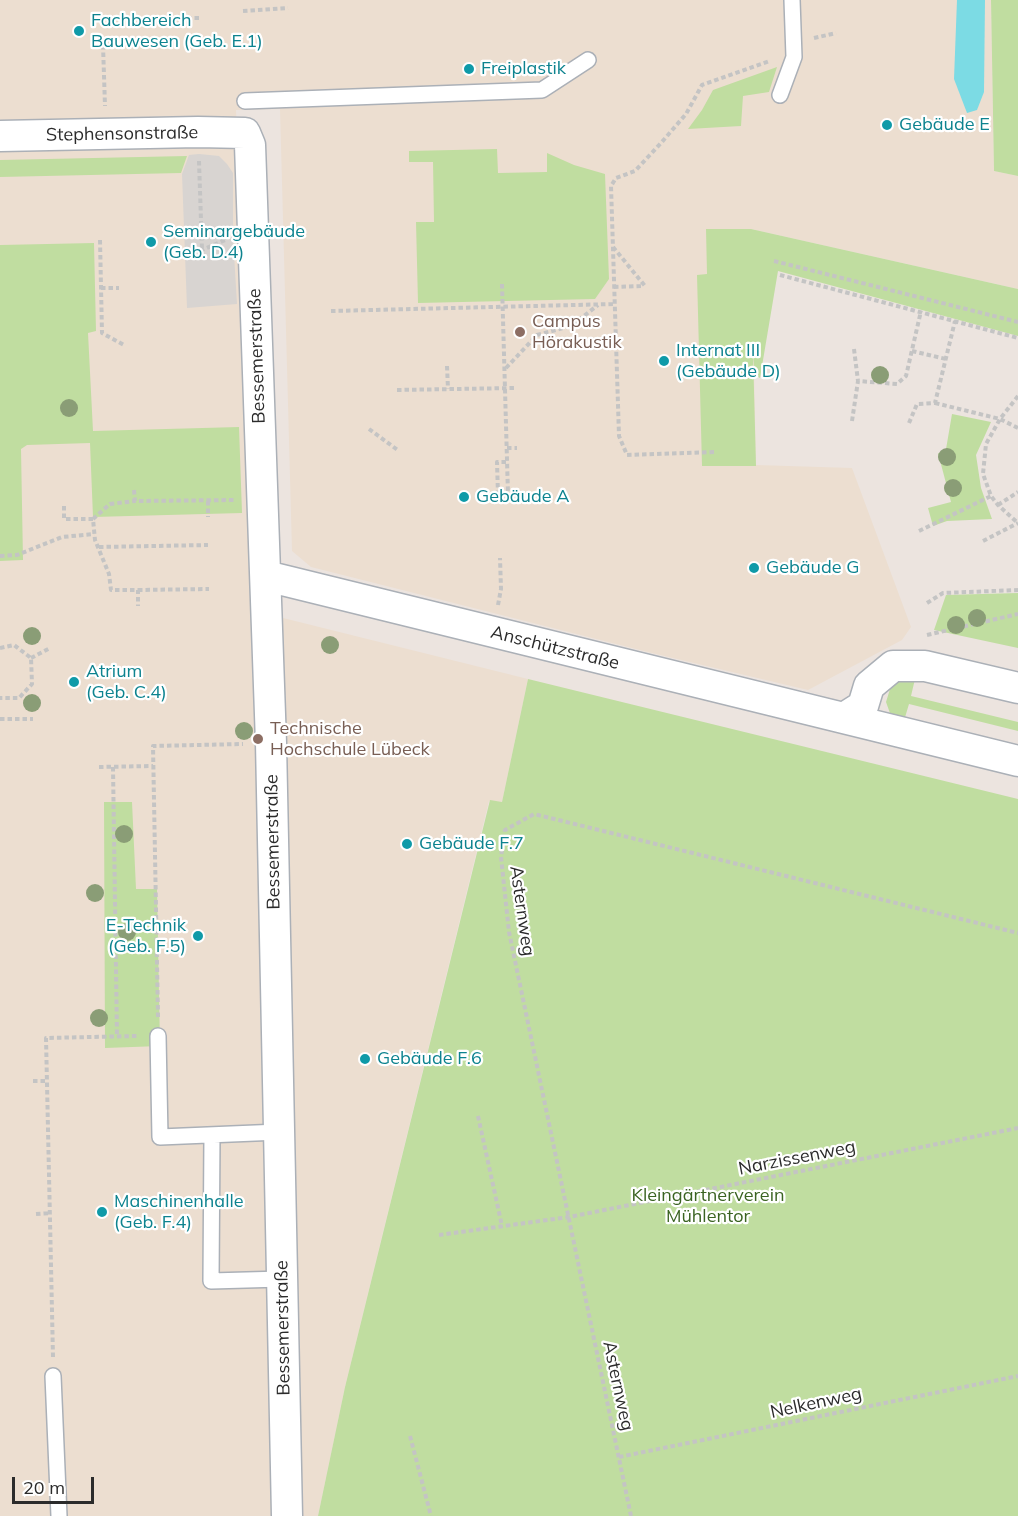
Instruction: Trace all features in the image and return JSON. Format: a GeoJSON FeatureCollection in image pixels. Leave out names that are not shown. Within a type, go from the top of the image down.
{"type":"FeatureCollection","features":[{"type":"Feature","properties":{"kind":"street","name":"Stephensonstraße"},"geometry":{"type":"LineString","coordinates":[[0,136],[245,133]]}},
{"type":"Feature","properties":{"kind":"street","name":"Bessemerstraße"},"geometry":{"type":"LineString","coordinates":[[245,133],[250,145],[266,576],[287,1516]]}},
{"type":"Feature","properties":{"kind":"street","name":"Anschützstraße"},"geometry":{"type":"LineString","coordinates":[[266,576],[1018,761]]}},
{"type":"Feature","properties":{"kind":"street"},"geometry":{"type":"LineString","coordinates":[[844,718],[863,706],[869,686],[893,666],[925,666],[1018,688]]}},
{"type":"Feature","properties":{"kind":"lane"},"geometry":{"type":"LineString","coordinates":[[780,95],[794,57],[792,0]]}},
{"type":"Feature","properties":{"kind":"lane"},"geometry":{"type":"LineString","coordinates":[[245,101],[542,90],[588,60]]}},
{"type":"Feature","properties":{"kind":"lane"},"geometry":{"type":"LineString","coordinates":[[158,1036],[160,1137],[279,1132]]}},
{"type":"Feature","properties":{"kind":"lane"},"geometry":{"type":"LineString","coordinates":[[212,1135],[211,1281],[282,1279]]}},
{"type":"Feature","properties":{"kind":"lane"},"geometry":{"type":"LineString","coordinates":[[53,1376],[59,1516]]}},
{"type":"Feature","properties":{"kind":"path"},"geometry":{"type":"LineString","coordinates":[[243,11],[288,8]]}},
{"type":"Feature","properties":{"kind":"path"},"geometry":{"type":"LineString","coordinates":[[157,18],[201,18]]}},
{"type":"Feature","properties":{"kind":"path"},"geometry":{"type":"LineString","coordinates":[[714,452],[627,455],[619,436],[611,186],[616,178],[635,171],[661,143],[686,114],[702,85],[777,58],[814,38],[836,33]]}},
{"type":"Feature","properties":{"kind":"path"},"geometry":{"type":"LineString","coordinates":[[103,45],[106,134]]}},
{"type":"Feature","properties":{"kind":"path"},"geometry":{"type":"LineString","coordinates":[[198,132],[202,250]]}},
{"type":"Feature","properties":{"kind":"path"},"geometry":{"type":"LineString","coordinates":[[185,252],[202,250],[233,237]]}},
{"type":"Feature","properties":{"kind":"path"},"geometry":{"type":"LineString","coordinates":[[100,240],[102,333],[124,345]]}},
{"type":"Feature","properties":{"kind":"path"},"geometry":{"type":"LineString","coordinates":[[613,247],[645,286],[614,287]]}},
{"type":"Feature","properties":{"kind":"path"},"geometry":{"type":"LineString","coordinates":[[774,261],[1018,322]]}},
{"type":"Feature","properties":{"kind":"path"},"geometry":{"type":"LineString","coordinates":[[780,275],[1018,338]]}},
{"type":"Feature","properties":{"kind":"path"},"geometry":{"type":"LineString","coordinates":[[502,284],[508,495]]}},
{"type":"Feature","properties":{"kind":"path"},"geometry":{"type":"LineString","coordinates":[[102,288],[119,288]]}},
{"type":"Feature","properties":{"kind":"path"},"geometry":{"type":"LineString","coordinates":[[505,369],[537,334],[572,326],[599,304]]}},
{"type":"Feature","properties":{"kind":"path"},"geometry":{"type":"LineString","coordinates":[[331,311],[614,304]]}},
{"type":"Feature","properties":{"kind":"path"},"geometry":{"type":"LineString","coordinates":[[858,381],[897,384],[906,376],[921,311]]}},
{"type":"Feature","properties":{"kind":"path"},"geometry":{"type":"LineString","coordinates":[[935,403],[955,321]]}},
{"type":"Feature","properties":{"kind":"path"},"geometry":{"type":"LineString","coordinates":[[572,326],[573,332]]}},
{"type":"Feature","properties":{"kind":"path"},"geometry":{"type":"LineString","coordinates":[[852,422],[858,381],[854,349]]}},
{"type":"Feature","properties":{"kind":"path"},"geometry":{"type":"LineString","coordinates":[[912,351],[946,359]]}},
{"type":"Feature","properties":{"kind":"path"},"geometry":{"type":"LineString","coordinates":[[447,366],[448,389]]}},
{"type":"Feature","properties":{"kind":"path"},"geometry":{"type":"LineString","coordinates":[[397,390],[514,388]]}},
{"type":"Feature","properties":{"kind":"path"},"geometry":{"type":"LineString","coordinates":[[983,542],[1018,523],[991,496],[984,474],[986,444],[1000,418],[1018,396]]}},
{"type":"Feature","properties":{"kind":"path"},"geometry":{"type":"LineString","coordinates":[[909,423],[917,404],[935,403],[1000,418],[1018,428]]}},
{"type":"Feature","properties":{"kind":"path"},"geometry":{"type":"LineString","coordinates":[[369,429],[399,452]]}},
{"type":"Feature","properties":{"kind":"path"},"geometry":{"type":"LineString","coordinates":[[507,448],[517,448]]}},
{"type":"Feature","properties":{"kind":"path"},"geometry":{"type":"LineString","coordinates":[[498,495],[496,462],[508,462]]}},
{"type":"Feature","properties":{"kind":"path"},"geometry":{"type":"LineString","coordinates":[[134,490],[135,501]]}},
{"type":"Feature","properties":{"kind":"path"},"geometry":{"type":"LineString","coordinates":[[998,505],[1018,492]]}},
{"type":"Feature","properties":{"kind":"path"},"geometry":{"type":"LineString","coordinates":[[919,531],[991,496]]}},
{"type":"Feature","properties":{"kind":"path"},"geometry":{"type":"LineString","coordinates":[[64,506],[64,519],[93,519],[110,504],[135,501],[237,500]]}},
{"type":"Feature","properties":{"kind":"path"},"geometry":{"type":"LineString","coordinates":[[208,501],[208,517]]}},
{"type":"Feature","properties":{"kind":"path"},"geometry":{"type":"LineString","coordinates":[[93,519],[94,534],[109,574],[111,590],[209,589]]}},
{"type":"Feature","properties":{"kind":"path"},"geometry":{"type":"LineString","coordinates":[[0,556],[17,555],[62,537],[94,534]]}},
{"type":"Feature","properties":{"kind":"path"},"geometry":{"type":"LineString","coordinates":[[99,547],[208,545]]}},
{"type":"Feature","properties":{"kind":"path"},"geometry":{"type":"LineString","coordinates":[[497,609],[501,590],[500,558]]}},
{"type":"Feature","properties":{"kind":"path"},"geometry":{"type":"LineString","coordinates":[[138,590],[138,606]]}},
{"type":"Feature","properties":{"kind":"path"},"geometry":{"type":"LineString","coordinates":[[927,603],[943,593],[1018,590]]}},
{"type":"Feature","properties":{"kind":"path"},"geometry":{"type":"LineString","coordinates":[[927,634],[1018,614]]}},
{"type":"Feature","properties":{"kind":"path"},"geometry":{"type":"LineString","coordinates":[[0,648],[14,645],[31,658]]}},
{"type":"Feature","properties":{"kind":"path"},"geometry":{"type":"LineString","coordinates":[[31,658],[50,648]]}},
{"type":"Feature","properties":{"kind":"path"},"geometry":{"type":"LineString","coordinates":[[0,698],[19,698],[32,684],[31,658]]}},
{"type":"Feature","properties":{"kind":"path"},"geometry":{"type":"LineString","coordinates":[[0,719],[33,719]]}},
{"type":"Feature","properties":{"kind":"path"},"geometry":{"type":"LineString","coordinates":[[53,1376],[46,1038],[158,1036],[153,746],[271,743]]}},
{"type":"Feature","properties":{"kind":"path"},"geometry":{"type":"LineString","coordinates":[[99,767],[153,766]]}},
{"type":"Feature","properties":{"kind":"path"},"geometry":{"type":"LineString","coordinates":[[113,767],[117,1037]]}},
{"type":"Feature","properties":{"kind":"path","name":"Asternweg"},"geometry":{"type":"LineString","coordinates":[[631,1516],[509,932],[501,856],[504,830],[534,814],[1018,933]]}},
{"type":"Feature","properties":{"kind":"path"},"geometry":{"type":"LineString","coordinates":[[33,1081],[47,1081]]}},
{"type":"Feature","properties":{"kind":"path"},"geometry":{"type":"LineString","coordinates":[[478,1116],[502,1226]]}},
{"type":"Feature","properties":{"kind":"path","name":"Narzissenweg"},"geometry":{"type":"LineString","coordinates":[[439,1236],[568,1217],[1018,1128]]}},
{"type":"Feature","properties":{"kind":"path"},"geometry":{"type":"LineString","coordinates":[[36,1214],[51,1213]]}},
{"type":"Feature","properties":{"kind":"path","name":"Nelkenweg"},"geometry":{"type":"LineString","coordinates":[[619,1457],[1018,1376]]}},
{"type":"Feature","properties":{"kind":"path"},"geometry":{"type":"LineString","coordinates":[[410,1436],[431,1516]]}},
{"type":"Feature","properties":{"kind":"shaded area","name":"Technische Hochschule Lübeck"},"geometry":{"type":"Polygon","coordinates":[[[0,0],[991,0],[994,171],[1018,176],[1018,289],[751,229],[756,465],[852,468],[911,627],[902,640],[808,690],[311,567],[292,551],[280,109],[236,110],[255,611],[528,679],[502,802],[489,801],[345,1387],[318,1516],[0,1516],[0,0]]]}},
{"type":"Feature","properties":{"kind":"shaded area"},"geometry":{"type":"Polygon","coordinates":[[[189,155],[219,156],[233,173],[233,237],[237,304],[187,308],[182,174],[189,155]]]}},
{"type":"Feature","properties":{"kind":"green space"},"geometry":{"type":"Polygon","coordinates":[[[991,0],[1018,0],[1018,176],[994,171],[991,0]]]}},
{"type":"Feature","properties":{"kind":"green space"},"geometry":{"type":"Polygon","coordinates":[[[777,67],[769,92],[743,96],[741,126],[688,129],[713,90],[777,67]]]}},
{"type":"Feature","properties":{"kind":"green space"},"geometry":{"type":"Polygon","coordinates":[[[497,149],[498,173],[547,172],[547,153],[574,165],[605,174],[609,279],[595,299],[418,303],[416,222],[434,222],[433,162],[409,162],[409,151],[497,149]]]}},
{"type":"Feature","properties":{"kind":"green space"},"geometry":{"type":"Polygon","coordinates":[[[187,156],[181,173],[0,177],[0,160],[187,156]]]}},
{"type":"Feature","properties":{"kind":"green space"},"geometry":{"type":"Polygon","coordinates":[[[706,229],[751,229],[1018,289],[1018,336],[778,271],[760,378],[755,375],[753,353],[756,466],[702,466],[697,275],[707,274],[706,229]]]}},
{"type":"Feature","properties":{"kind":"green space"},"geometry":{"type":"Polygon","coordinates":[[[94,243],[96,331],[88,333],[93,431],[239,427],[242,513],[93,517],[90,443],[27,445],[21,449],[23,560],[0,561],[0,245],[94,243]]]}},
{"type":"Feature","properties":{"kind":"green space"},"geometry":{"type":"Polygon","coordinates":[[[952,414],[991,422],[976,455],[981,488],[992,519],[947,521],[933,526],[928,508],[951,502],[938,453],[945,455],[952,414]]]}},
{"type":"Feature","properties":{"kind":"green space"},"geometry":{"type":"Polygon","coordinates":[[[1018,593],[1018,648],[934,630],[946,595],[1018,593]]]}},
{"type":"Feature","properties":{"kind":"green space","name":"Kleingärtnerverein Mühlentor"},"geometry":{"type":"Polygon","coordinates":[[[528,679],[1018,799],[1018,1516],[318,1516],[345,1387],[490,800],[502,802],[528,679]]]}},
{"type":"Feature","properties":{"kind":"green space"},"geometry":{"type":"Polygon","coordinates":[[[900,679],[915,679],[911,696],[1018,722],[1018,731],[909,704],[903,724],[891,716],[886,702],[890,689],[900,679]]]}},
{"type":"Feature","properties":{"kind":"green space"},"geometry":{"type":"Polygon","coordinates":[[[104,802],[132,802],[136,889],[157,889],[160,1046],[105,1048],[104,802]]]}},
{"type":"Feature","properties":{"kind":"water"},"geometry":{"type":"Polygon","coordinates":[[[957,0],[985,0],[984,92],[977,110],[967,113],[954,79],[957,0]]]}},
{"type":"Feature","properties":{"kind":"place","name":"Fachbereich Bauwesen (Geb. E.1)"},"geometry":{"type":"Point","coordinates":[79,31]}},
{"type":"Feature","properties":{"kind":"place","name":"Freiplastik"},"geometry":{"type":"Point","coordinates":[469,69]}},
{"type":"Feature","properties":{"kind":"place","name":"Gebäude E"},"geometry":{"type":"Point","coordinates":[887,125]}},
{"type":"Feature","properties":{"kind":"place","name":"Seminargebäude (Geb. D.4)"},"geometry":{"type":"Point","coordinates":[151,242]}},
{"type":"Feature","properties":{"kind":"place","name":"Campus Hörakustik"},"geometry":{"type":"Point","coordinates":[520,332]}},
{"type":"Feature","properties":{"kind":"place","name":"Internat III (Gebäude D)"},"geometry":{"type":"Point","coordinates":[664,361]}},
{"type":"Feature","properties":{"kind":"place","name":"Gebäude A"},"geometry":{"type":"Point","coordinates":[464,497]}},
{"type":"Feature","properties":{"kind":"place","name":"Gebäude G"},"geometry":{"type":"Point","coordinates":[754,568]}},
{"type":"Feature","properties":{"kind":"place","name":"Atrium (Geb. C.4)"},"geometry":{"type":"Point","coordinates":[74,682]}},
{"type":"Feature","properties":{"kind":"place","name":"Technische Hochschule Lübeck"},"geometry":{"type":"Point","coordinates":[258,739]}},
{"type":"Feature","properties":{"kind":"place","name":"Gebäude F.7"},"geometry":{"type":"Point","coordinates":[407,844]}},
{"type":"Feature","properties":{"kind":"place","name":"E-Technik (Geb. F.5)"},"geometry":{"type":"Point","coordinates":[198,936]}},
{"type":"Feature","properties":{"kind":"place","name":"Gebäude F.6"},"geometry":{"type":"Point","coordinates":[365,1059]}},
{"type":"Feature","properties":{"kind":"place","name":"Maschinenhalle (Geb. F.4)"},"geometry":{"type":"Point","coordinates":[102,1212]}}]}
